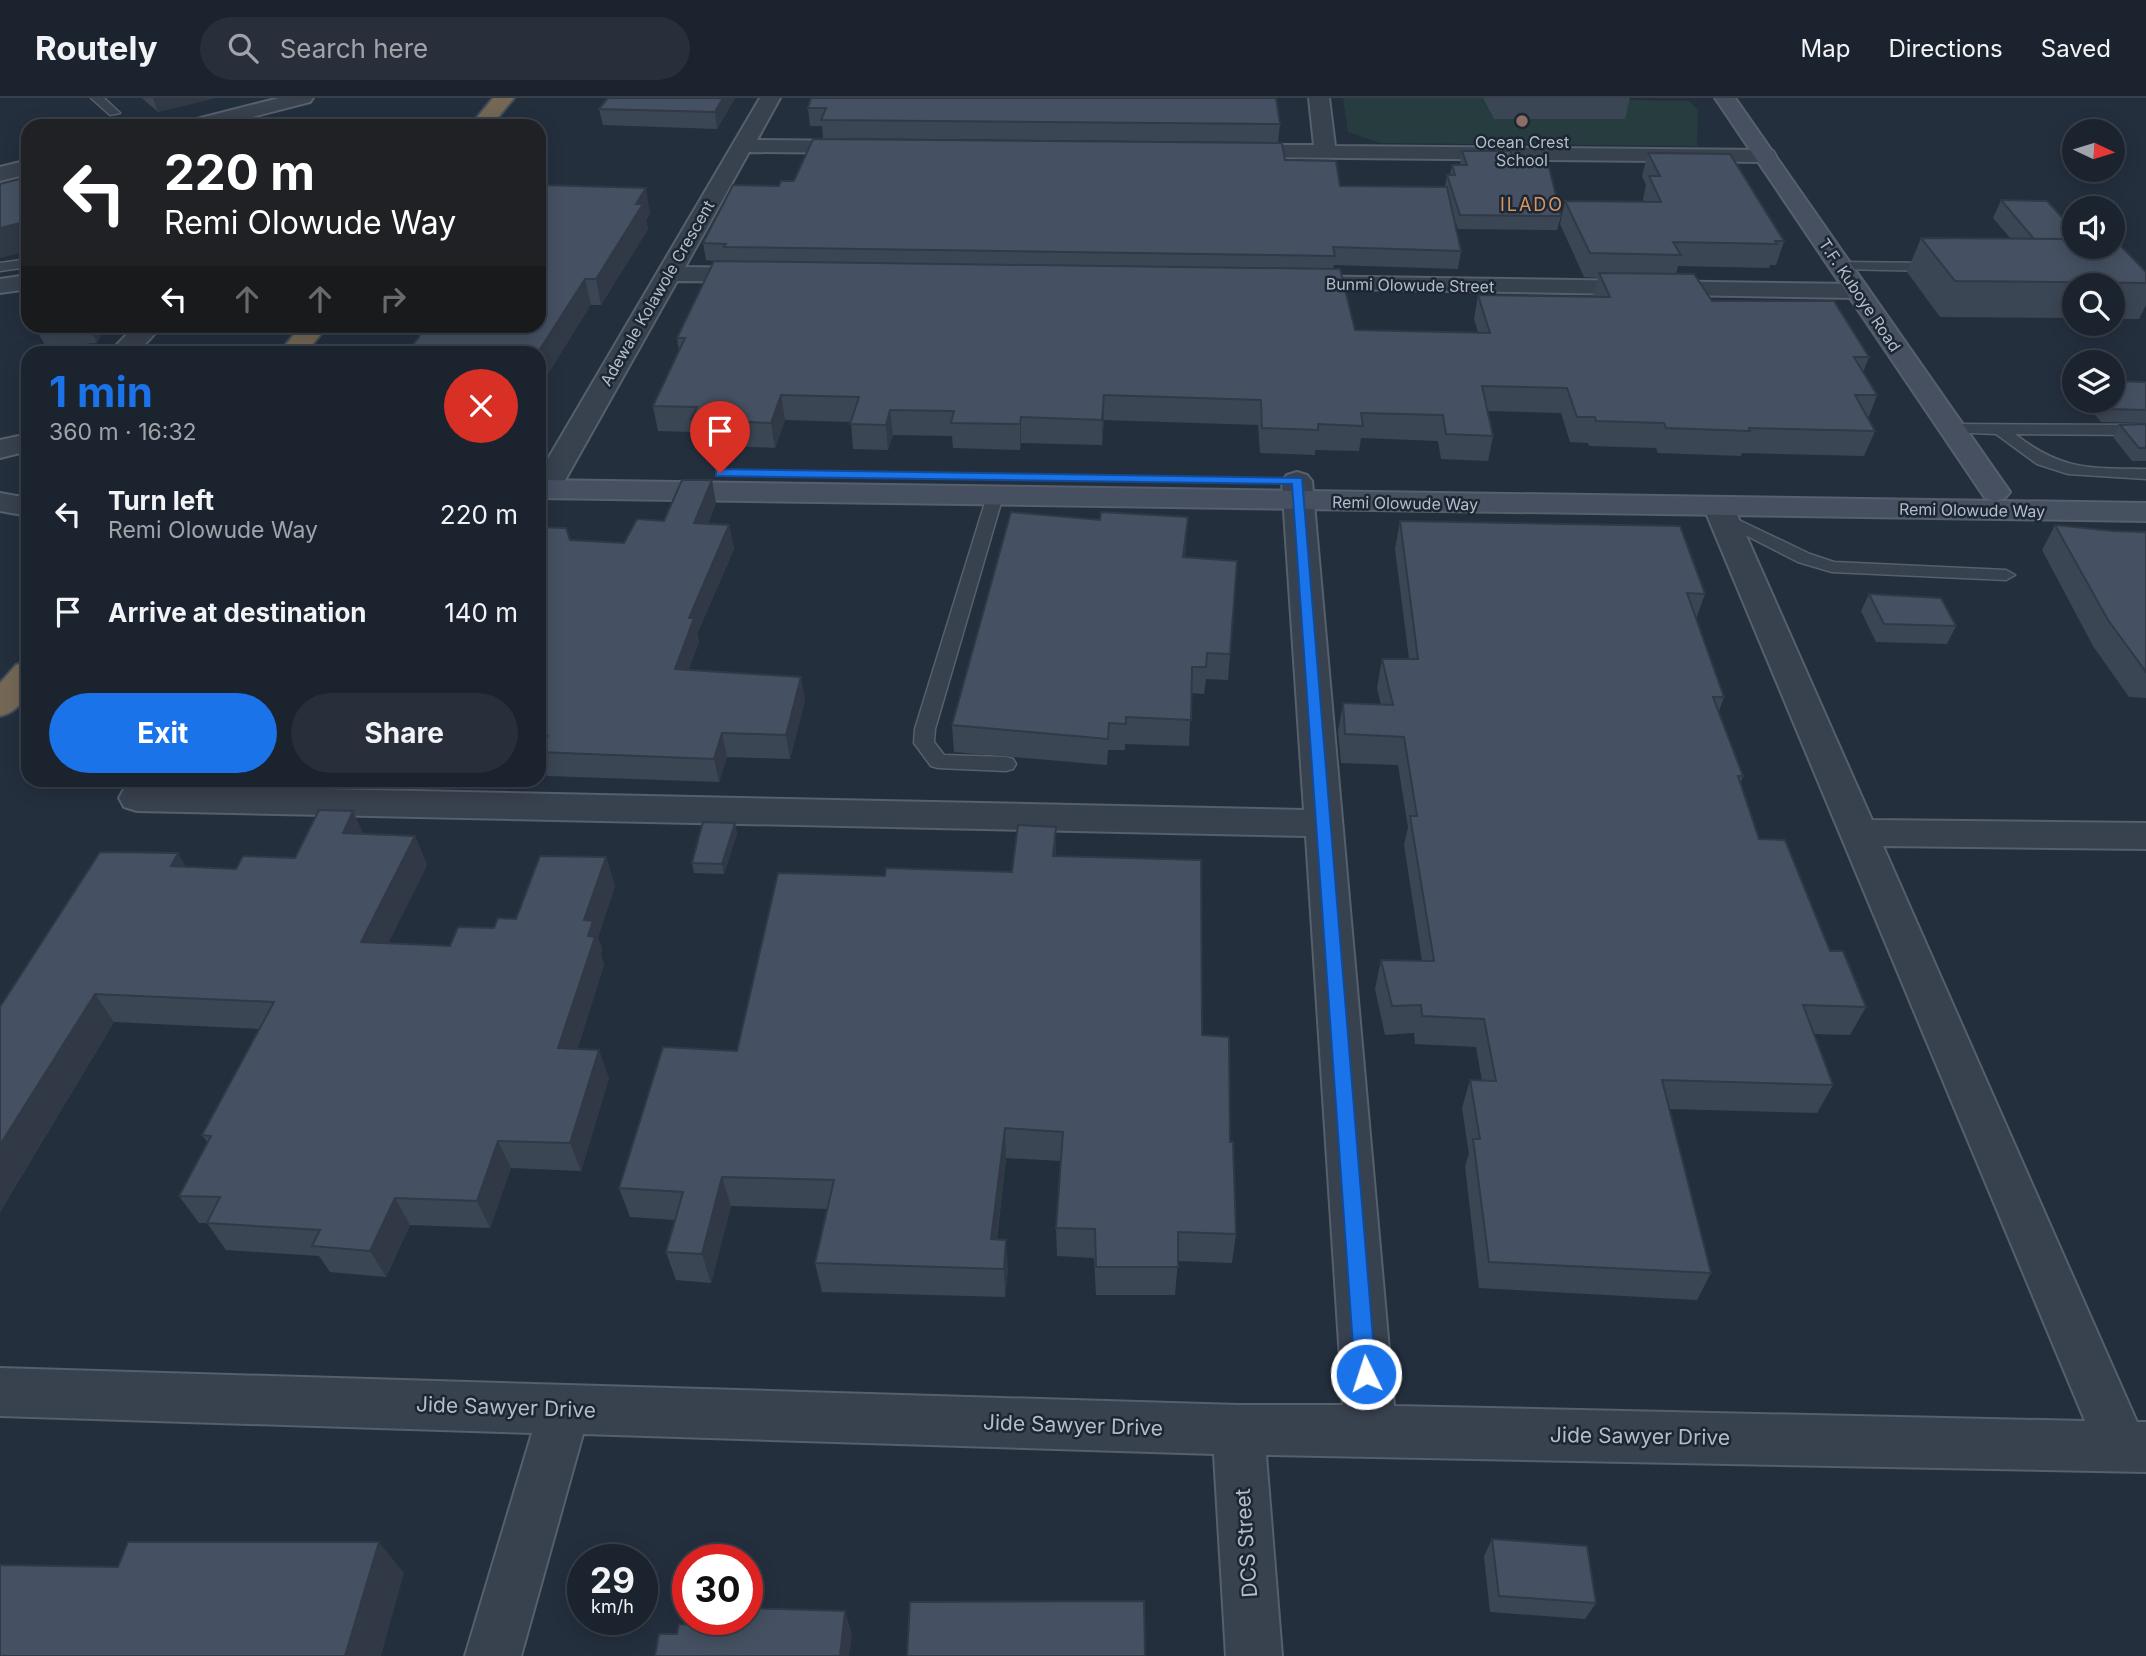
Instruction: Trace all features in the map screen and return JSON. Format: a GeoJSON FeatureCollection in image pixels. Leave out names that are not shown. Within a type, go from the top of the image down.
{"type":"FeatureCollection","features":[{"type":"Feature","properties":{"kind":"highway"},"geometry":{"type":"LineString","coordinates":[[487,119],[504,98]]}},
{"type":"Feature","properties":{"kind":"highway"},"geometry":{"type":"LineString","coordinates":[[0,705],[21,680]]}},
{"type":"Feature","properties":{"kind":"main road","name":"T.F. Kuboye Road"},"geometry":{"type":"LineString","coordinates":[[1725,98],[1995,492]]}},
{"type":"Feature","properties":{"kind":"main road","name":"Remi Olowude Way"},"geometry":{"type":"LineString","coordinates":[[546,480],[1298,491],[2146,493]]}},
{"type":"Feature","properties":{"kind":"main road","name":"Remi Olowude Way"},"geometry":{"type":"LineString","coordinates":[[546,480],[995,496],[1298,491],[1722,513],[2146,512]]}},
{"type":"Feature","properties":{"kind":"street"},"geometry":{"type":"LineString","coordinates":[[220,119],[303,98]]}},
{"type":"Feature","properties":{"kind":"street","name":"Adewale Kolawole Crescent"},"geometry":{"type":"LineString","coordinates":[[546,478],[669,274],[770,98]]}},
{"type":"Feature","properties":{"kind":"street"},"geometry":{"type":"LineString","coordinates":[[1319,98],[1325,152]]}},
{"type":"Feature","properties":{"kind":"street"},"geometry":{"type":"LineString","coordinates":[[742,146],[881,147]]}},
{"type":"Feature","properties":{"kind":"street"},"geometry":{"type":"LineString","coordinates":[[1214,150],[1765,156]]}},
{"type":"Feature","properties":{"kind":"street"},"geometry":{"type":"LineString","coordinates":[[0,174],[21,169]]}},
{"type":"Feature","properties":{"kind":"street"},"geometry":{"type":"LineString","coordinates":[[669,274],[780,275]]}},
{"type":"Feature","properties":{"kind":"street","name":"Bunmi Olowude Street"},"geometry":{"type":"LineString","coordinates":[[1267,282],[1857,291]]}},
{"type":"Feature","properties":{"kind":"street"},"geometry":{"type":"LineString","coordinates":[[0,286],[21,283]]}},
{"type":"Feature","properties":{"kind":"street"},"geometry":{"type":"LineString","coordinates":[[129,346],[142,333]]}},
{"type":"Feature","properties":{"kind":"street"},"geometry":{"type":"LineString","coordinates":[[0,449],[21,444]]}},
{"type":"Feature","properties":{"kind":"street"},"geometry":{"type":"LineString","coordinates":[[1298,491],[1370,1430]]}},
{"type":"Feature","properties":{"kind":"street"},"geometry":{"type":"LineString","coordinates":[[0,502],[21,506]]}},
{"type":"Feature","properties":{"kind":"street"},"geometry":{"type":"LineString","coordinates":[[1722,513],[1857,833],[2134,1446]]}},
{"type":"Feature","properties":{"kind":"street"},"geometry":{"type":"LineString","coordinates":[[137,798],[1324,823]]}},
{"type":"Feature","properties":{"kind":"street"},"geometry":{"type":"LineString","coordinates":[[1857,833],[2146,836]]}},
{"type":"Feature","properties":{"kind":"street","name":"Jide Sawyer Drive"},"geometry":{"type":"LineString","coordinates":[[0,1392],[1238,1430],[1370,1430],[2134,1446]]}},
{"type":"Feature","properties":{"kind":"street"},"geometry":{"type":"LineString","coordinates":[[493,1656],[565,1408]]}},
{"type":"Feature","properties":{"kind":"street","name":"DCS Street"},"geometry":{"type":"LineString","coordinates":[[1238,1430],[1254,1656]]}},
{"type":"Feature","properties":{"kind":"lane"},"geometry":{"type":"LineString","coordinates":[[97,98],[114,113]]}},
{"type":"Feature","properties":{"kind":"lane"},"geometry":{"type":"LineString","coordinates":[[0,267],[21,264]]}},
{"type":"Feature","properties":{"kind":"lane"},"geometry":{"type":"LineString","coordinates":[[1840,267],[1946,267]]}},
{"type":"Feature","properties":{"kind":"lane"},"geometry":{"type":"LineString","coordinates":[[1952,429],[2146,430]]}},
{"type":"Feature","properties":{"kind":"lane"},"geometry":{"type":"LineString","coordinates":[[1999,429],[2043,461],[2071,469],[2101,473],[2146,474]]}},
{"type":"Feature","properties":{"kind":"lane"},"geometry":{"type":"LineString","coordinates":[[995,496],[925,729],[925,743],[938,761],[1006,764]]}},
{"type":"Feature","properties":{"kind":"lane"},"geometry":{"type":"LineString","coordinates":[[1722,513],[1804,558],[1832,567],[2006,575]]}},
{"type":"Feature","properties":{"kind":"green space","name":"Ocean Crest School"},"geometry":{"type":"Polygon","coordinates":[[[1343,98],[1483,98],[1494,119],[1627,100],[1689,101],[1698,110],[1697,146],[1380,143],[1348,132],[1343,98]]]}},
{"type":"Feature","properties":{"kind":"building"},"geometry":{"type":"Polygon","coordinates":[[[608,98],[723,98],[715,112],[599,109],[608,98]]]}},
{"type":"Feature","properties":{"kind":"building"},"geometry":{"type":"Polygon","coordinates":[[[811,98],[1276,98],[1280,124],[821,120],[826,108],[808,108],[811,98]]]}},
{"type":"Feature","properties":{"kind":"building"},"geometry":{"type":"Polygon","coordinates":[[[813,139],[1282,143],[1285,160],[1336,161],[1340,186],[1447,187],[1461,251],[1333,247],[1335,256],[724,247],[726,244],[703,243],[733,185],[779,186],[781,181],[794,181],[813,139]]]}},
{"type":"Feature","properties":{"kind":"building"},"geometry":{"type":"Polygon","coordinates":[[[1462,151],[1510,151],[1514,161],[1548,163],[1561,216],[1460,215],[1447,175],[1455,175],[1452,165],[1467,165],[1462,151]]]}},
{"type":"Feature","properties":{"kind":"building"},"geometry":{"type":"Polygon","coordinates":[[[1648,153],[1730,154],[1784,241],[1775,241],[1777,244],[1673,242],[1681,255],[1590,253],[1565,201],[1661,202],[1649,176],[1660,176],[1648,153]]]}},
{"type":"Feature","properties":{"kind":"building"},"geometry":{"type":"Polygon","coordinates":[[[21,179],[21,223],[0,228],[0,184],[21,179]]]}},
{"type":"Feature","properties":{"kind":"building"},"geometry":{"type":"Polygon","coordinates":[[[546,185],[646,188],[636,204],[643,204],[596,279],[585,279],[542,346],[412,346],[422,333],[546,333],[546,185]]]}},
{"type":"Feature","properties":{"kind":"building"},"geometry":{"type":"Polygon","coordinates":[[[2001,200],[2047,201],[2062,217],[2062,239],[2034,239],[2001,200]]]}},
{"type":"Feature","properties":{"kind":"building"},"geometry":{"type":"Polygon","coordinates":[[[1921,238],[2062,239],[2062,259],[2125,259],[2125,250],[2146,272],[2146,283],[2125,283],[2125,273],[2062,273],[2062,282],[1955,281],[1921,238]]]}},
{"type":"Feature","properties":{"kind":"building"},"geometry":{"type":"Polygon","coordinates":[[[714,261],[1340,269],[1355,330],[1490,333],[1478,295],[1610,297],[1599,273],[1694,274],[1712,301],[1834,301],[1869,357],[1854,357],[1877,395],[1855,395],[1875,431],[1666,428],[1664,423],[1596,421],[1595,417],[1577,417],[1567,388],[1482,386],[1493,436],[1446,434],[1443,415],[1361,413],[1363,426],[1318,424],[1318,430],[1262,428],[1261,400],[1104,395],[1102,420],[1021,417],[1020,424],[951,423],[954,411],[890,410],[886,425],[850,424],[859,397],[781,395],[771,423],[691,419],[697,407],[653,406],[685,338],[677,338],[714,261]]]}},
{"type":"Feature","properties":{"kind":"building"},"geometry":{"type":"Polygon","coordinates":[[[2125,381],[2146,382],[2146,410],[2125,409],[2125,381]]]}},
{"type":"Feature","properties":{"kind":"building"},"geometry":{"type":"Polygon","coordinates":[[[2146,424],[2146,448],[2139,448],[2120,425],[2146,424]]]}},
{"type":"Feature","properties":{"kind":"building"},"geometry":{"type":"Polygon","coordinates":[[[682,480],[712,480],[694,523],[729,525],[689,618],[694,618],[675,669],[801,677],[786,735],[722,733],[714,759],[546,752],[546,527],[566,528],[570,540],[624,543],[637,519],[664,521],[682,480]]]}},
{"type":"Feature","properties":{"kind":"building"},"geometry":{"type":"Polygon","coordinates":[[[1011,512],[1100,520],[1101,512],[1188,517],[1183,557],[1237,561],[1230,654],[1207,653],[1206,667],[1192,667],[1191,720],[1126,717],[1126,724],[1109,723],[1108,739],[952,725],[1011,512]]]}},
{"type":"Feature","properties":{"kind":"building"},"geometry":{"type":"Polygon","coordinates":[[[1400,521],[1680,526],[1705,594],[1687,593],[1724,697],[1713,697],[1743,776],[1738,776],[1759,839],[1785,840],[1830,951],[1843,951],[1866,1007],[1803,1005],[1833,1085],[1662,1080],[1711,1273],[1489,1262],[1473,1139],[1480,1139],[1470,1080],[1496,1081],[1484,1019],[1422,1016],[1421,1005],[1392,1006],[1381,960],[1434,961],[1410,816],[1417,816],[1404,737],[1345,734],[1343,703],[1393,705],[1382,659],[1418,659],[1400,521]]]}},
{"type":"Feature","properties":{"kind":"building"},"geometry":{"type":"Polygon","coordinates":[[[2055,525],[2146,532],[2146,672],[2108,620],[2055,525]]]}},
{"type":"Feature","properties":{"kind":"building"},"geometry":{"type":"Polygon","coordinates":[[[1869,594],[1941,598],[1956,626],[1884,624],[1869,594]]]}},
{"type":"Feature","properties":{"kind":"building"},"geometry":{"type":"Polygon","coordinates":[[[319,810],[353,811],[343,833],[415,836],[361,942],[450,946],[458,927],[494,928],[498,918],[516,919],[540,856],[606,857],[584,920],[593,921],[588,936],[595,937],[558,1048],[599,1050],[570,1143],[498,1141],[477,1201],[395,1198],[370,1251],[312,1246],[320,1230],[207,1223],[220,1197],[179,1196],[211,1136],[202,1135],[274,1002],[95,994],[0,1145],[0,1007],[100,852],[178,853],[171,866],[236,869],[243,856],[295,858],[319,810]]]}},
{"type":"Feature","properties":{"kind":"building"},"geometry":{"type":"Polygon","coordinates":[[[703,822],[735,823],[722,864],[692,863],[703,822]]]}},
{"type":"Feature","properties":{"kind":"building"},"geometry":{"type":"Polygon","coordinates":[[[1018,825],[1056,827],[1053,856],[1201,860],[1202,1035],[1229,1037],[1230,1142],[1233,1142],[1236,1234],[1178,1232],[1178,1267],[1096,1267],[1095,1229],[1056,1228],[1063,1132],[1005,1128],[991,1239],[1006,1240],[1004,1269],[815,1263],[834,1180],[722,1177],[702,1254],[666,1252],[683,1192],[619,1188],[663,1047],[737,1051],[778,873],[885,876],[886,868],[1012,872],[1018,825]]]}},
{"type":"Feature","properties":{"kind":"building"},"geometry":{"type":"Polygon","coordinates":[[[1492,1539],[1587,1546],[1596,1603],[1499,1596],[1492,1539]]]}},
{"type":"Feature","properties":{"kind":"building"},"geometry":{"type":"Polygon","coordinates":[[[128,1542],[379,1542],[345,1656],[0,1656],[0,1565],[118,1567],[128,1542]]]}},
{"type":"Feature","properties":{"kind":"building"},"geometry":{"type":"Polygon","coordinates":[[[1144,1601],[1145,1656],[907,1656],[910,1602],[1144,1601]]]}},
{"type":"Feature","properties":{"kind":"building"},"geometry":{"type":"Polygon","coordinates":[[[763,1608],[845,1611],[840,1656],[655,1656],[659,1634],[763,1635],[763,1608]]]}},
{"type":"Feature","properties":{"kind":"place","name":"Ocean Crest School"},"geometry":{"type":"Point","coordinates":[1522,121]}},
{"type":"Feature","properties":{"kind":"district","name":"ILADO"},"geometry":{"type":"Point","coordinates":[1532,204]}},
{"type":"Feature","properties":{"kind":"route"},"geometry":{"type":"LineString","coordinates":[[720,473],[1297,481],[1366,1374]]}}]}
